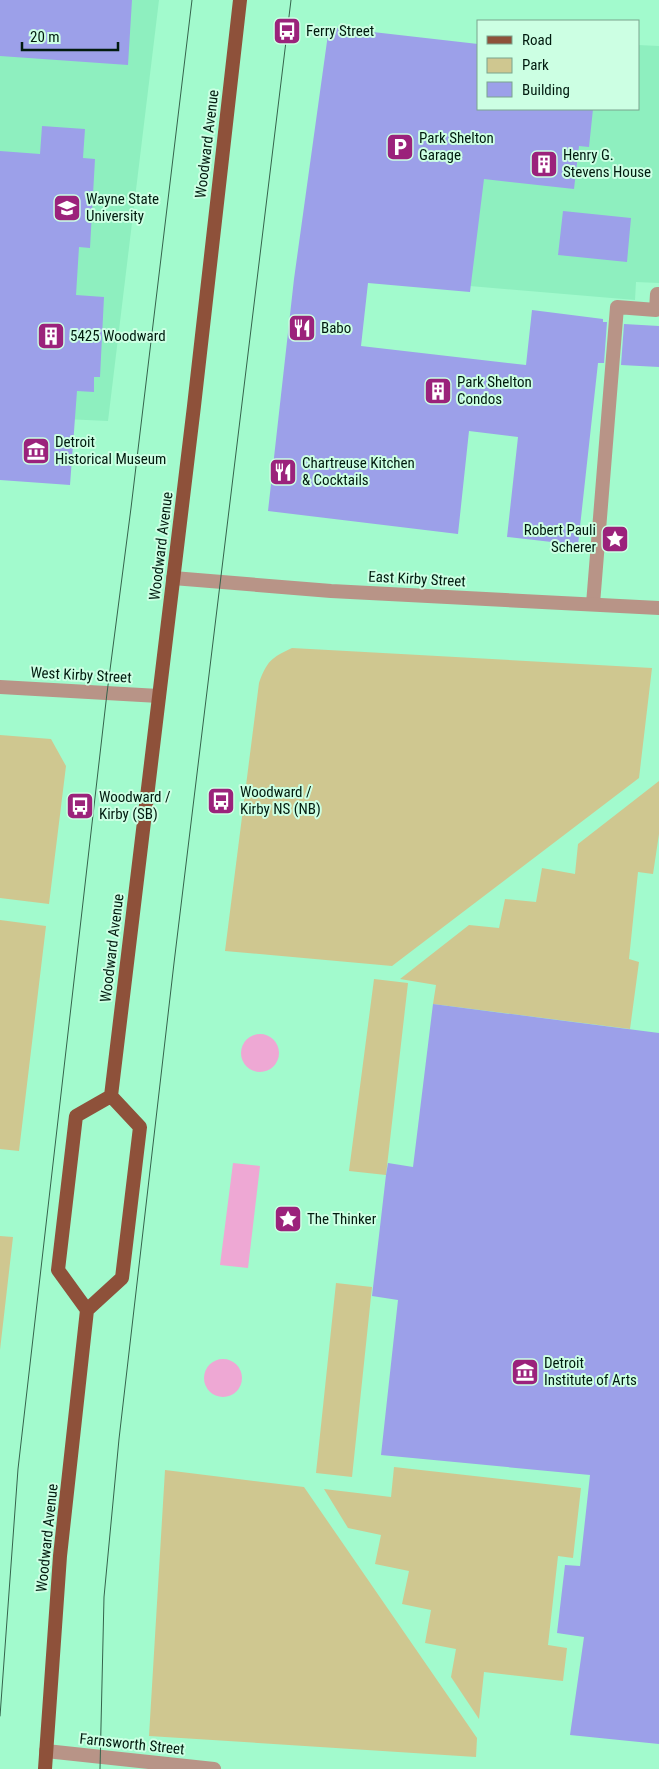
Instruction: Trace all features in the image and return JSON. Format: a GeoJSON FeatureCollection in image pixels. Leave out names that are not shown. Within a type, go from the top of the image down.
{"type":"FeatureCollection","features":[{"type":"Feature","properties":{"kind":"main road","name":"Woodward Avenue"},"geometry":{"type":"LineString","coordinates":[[111,1096],[240,0]]}},
{"type":"Feature","properties":{"kind":"main road"},"geometry":{"type":"LineString","coordinates":[[111,1096],[140,1127],[133,1195],[122,1278],[88,1310],[58,1270],[76,1116],[111,1096]]}},
{"type":"Feature","properties":{"kind":"main road","name":"Woodward Avenue"},"geometry":{"type":"LineString","coordinates":[[45,1769],[60,1556],[88,1310]]}},
{"type":"Feature","properties":{"kind":"street"},"geometry":{"type":"LineString","coordinates":[[592,604],[617,308],[656,310],[657,294],[659,294]]}},
{"type":"Feature","properties":{"kind":"street","name":"East Kirby Street"},"geometry":{"type":"LineString","coordinates":[[173,578],[331,591],[659,608]]}},
{"type":"Feature","properties":{"kind":"street","name":"West Kirby Street"},"geometry":{"type":"LineString","coordinates":[[0,687],[159,696]]}},
{"type":"Feature","properties":{"kind":"street","name":"Farnsworth Street"},"geometry":{"type":"LineString","coordinates":[[46,1751],[214,1769]]}},
{"type":"Feature","properties":{"kind":"shaded area","name":"Wayne State University"},"geometry":{"type":"Polygon","coordinates":[[[0,0],[159,0],[108,421],[0,416],[0,0]]]}},
{"type":"Feature","properties":{"kind":"shaded area"},"geometry":{"type":"Polygon","coordinates":[[[639,45],[659,46],[659,283],[636,282],[635,300],[470,286],[490,110],[639,110],[639,45]]]}},
{"type":"Feature","properties":{"kind":"shaded area"},"geometry":{"type":"Polygon","coordinates":[[[260,1034],[273,1040],[279,1053],[273,1066],[260,1072],[247,1066],[241,1053],[247,1040],[260,1034]]]}},
{"type":"Feature","properties":{"kind":"shaded area"},"geometry":{"type":"Polygon","coordinates":[[[233,1163],[260,1166],[248,1268],[220,1265],[233,1163]]]}},
{"type":"Feature","properties":{"kind":"shaded area"},"geometry":{"type":"Polygon","coordinates":[[[223,1359],[230,1360],[236,1365],[241,1371],[241,1385],[236,1391],[230,1396],[223,1397],[216,1396],[210,1391],[205,1385],[204,1378],[205,1371],[210,1365],[216,1360],[223,1359]]]}},
{"type":"Feature","properties":{"kind":"green space"},"geometry":{"type":"Polygon","coordinates":[[[292,648],[652,668],[639,778],[392,966],[225,951],[259,683],[267,665],[279,655],[292,648]]]}},
{"type":"Feature","properties":{"kind":"green space"},"geometry":{"type":"Polygon","coordinates":[[[0,735],[51,739],[66,766],[49,904],[0,898],[0,735]]]}},
{"type":"Feature","properties":{"kind":"green space"},"geometry":{"type":"Polygon","coordinates":[[[659,781],[659,834],[653,874],[638,872],[629,959],[639,962],[630,1029],[433,1004],[436,985],[400,979],[469,925],[499,928],[505,899],[536,902],[542,868],[575,874],[578,844],[659,781]]]}},
{"type":"Feature","properties":{"kind":"green space"},"geometry":{"type":"Polygon","coordinates":[[[0,920],[46,926],[19,1151],[0,1149],[0,920]]]}},
{"type":"Feature","properties":{"kind":"green space"},"geometry":{"type":"Polygon","coordinates":[[[374,979],[408,983],[386,1175],[349,1171],[374,979]]]}},
{"type":"Feature","properties":{"kind":"green space"},"geometry":{"type":"Polygon","coordinates":[[[0,1236],[13,1237],[0,1350],[0,1236]]]}},
{"type":"Feature","properties":{"kind":"green space"},"geometry":{"type":"Polygon","coordinates":[[[336,1283],[372,1287],[352,1477],[316,1473],[336,1283]]]}},
{"type":"Feature","properties":{"kind":"green space"},"geometry":{"type":"Polygon","coordinates":[[[394,1467],[581,1488],[573,1558],[558,1556],[548,1645],[567,1648],[563,1681],[484,1672],[479,1719],[451,1677],[456,1649],[425,1643],[431,1610],[402,1604],[409,1571],[375,1564],[381,1535],[348,1528],[324,1489],[391,1497],[394,1467]]]}},
{"type":"Feature","properties":{"kind":"green space"},"geometry":{"type":"Polygon","coordinates":[[[165,1470],[304,1487],[477,1738],[476,1757],[149,1736],[165,1470]]]}},
{"type":"Feature","properties":{"kind":"building"},"geometry":{"type":"Polygon","coordinates":[[[0,0],[132,0],[128,65],[0,56],[0,0]]]}},
{"type":"Feature","properties":{"kind":"building"},"geometry":{"type":"Polygon","coordinates":[[[329,27],[477,44],[477,110],[593,110],[589,147],[579,146],[574,189],[484,179],[470,292],[368,283],[361,346],[526,365],[532,310],[603,319],[603,322],[607,322],[604,363],[598,363],[578,545],[507,537],[518,437],[469,431],[458,534],[268,511],[294,279],[329,27]]]}},
{"type":"Feature","properties":{"kind":"building"},"geometry":{"type":"Polygon","coordinates":[[[42,126],[85,129],[83,158],[95,159],[90,248],[79,247],[76,295],[104,297],[100,377],[94,377],[94,392],[77,391],[70,485],[0,480],[0,151],[40,154],[42,126]]]}},
{"type":"Feature","properties":{"kind":"building"},"geometry":{"type":"Polygon","coordinates":[[[563,211],[631,218],[627,262],[558,255],[563,211]]]}},
{"type":"Feature","properties":{"kind":"building"},"geometry":{"type":"Polygon","coordinates":[[[624,324],[659,326],[659,367],[621,365],[624,324]]]}},
{"type":"Feature","properties":{"kind":"building","name":"Detroit Institute of Arts"},"geometry":{"type":"Polygon","coordinates":[[[433,1004],[659,1033],[659,1744],[570,1735],[584,1637],[557,1633],[565,1565],[580,1566],[590,1475],[381,1455],[398,1300],[372,1296],[388,1163],[413,1167],[433,1004]]]}},
{"type":"Feature","properties":{"kind":"tram line"},"geometry":{"type":"LineString","coordinates":[[0,1716],[18,1469],[107,693],[192,0]]}},
{"type":"Feature","properties":{"kind":"tram line"},"geometry":{"type":"LineString","coordinates":[[100,1769],[104,1597],[119,1439],[174,963],[291,0]]}},
{"type":"Feature","properties":{"kind":"place","name":"Ferry Street"},"geometry":{"type":"Point","coordinates":[287,31]}},
{"type":"Feature","properties":{"kind":"place","name":"Park Shelton Garage"},"geometry":{"type":"Point","coordinates":[400,147]}},
{"type":"Feature","properties":{"kind":"place","name":"Henry G. Stevens House"},"geometry":{"type":"Point","coordinates":[544,164]}},
{"type":"Feature","properties":{"kind":"place","name":"Wayne State University"},"geometry":{"type":"Point","coordinates":[67,208]}},
{"type":"Feature","properties":{"kind":"place","name":"Babo"},"geometry":{"type":"Point","coordinates":[302,328]}},
{"type":"Feature","properties":{"kind":"place","name":"5425 Woodward"},"geometry":{"type":"Point","coordinates":[51,336]}},
{"type":"Feature","properties":{"kind":"place","name":"Park Shelton Condos"},"geometry":{"type":"Point","coordinates":[438,391]}},
{"type":"Feature","properties":{"kind":"place","name":"Detroit Historical Museum"},"geometry":{"type":"Point","coordinates":[36,451]}},
{"type":"Feature","properties":{"kind":"place","name":"Chartreuse Kitchen & Cocktails"},"geometry":{"type":"Point","coordinates":[283,472]}},
{"type":"Feature","properties":{"kind":"place","name":"Robert Pauli Scherer"},"geometry":{"type":"Point","coordinates":[615,539]}},
{"type":"Feature","properties":{"kind":"place","name":"Woodward / Kirby NS (NB)"},"geometry":{"type":"Point","coordinates":[221,801]}},
{"type":"Feature","properties":{"kind":"place","name":"Woodward / Kirby (SB)"},"geometry":{"type":"Point","coordinates":[80,806]}},
{"type":"Feature","properties":{"kind":"place","name":"The Thinker"},"geometry":{"type":"Point","coordinates":[288,1219]}},
{"type":"Feature","properties":{"kind":"place","name":"Detroit Institute of Arts"},"geometry":{"type":"Point","coordinates":[525,1372]}}]}
